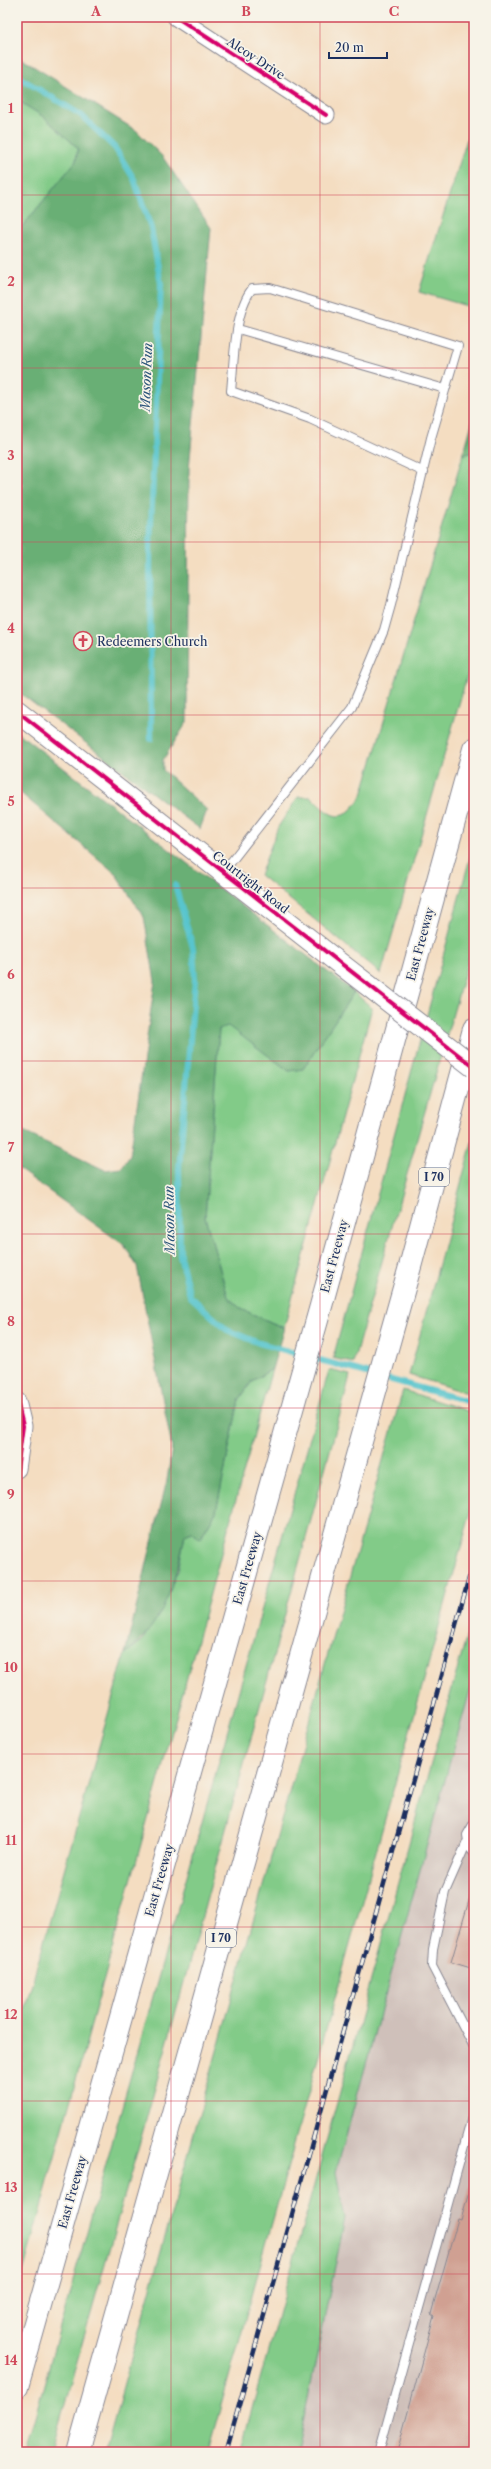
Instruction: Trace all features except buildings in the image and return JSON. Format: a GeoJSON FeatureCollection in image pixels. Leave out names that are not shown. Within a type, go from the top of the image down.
{"type":"FeatureCollection","features":[{"type":"Feature","properties":{"kind":"highway","name":"East Freeway"},"geometry":{"type":"LineString","coordinates":[[17,2387],[321,1306],[474,748]]}},
{"type":"Feature","properties":{"kind":"highway","name":"I 70"},"geometry":{"type":"LineString","coordinates":[[78,2452],[366,1424],[474,1029]]}},
{"type":"Feature","properties":{"kind":"street","name":"Alcoy Drive"},"geometry":{"type":"LineString","coordinates":[[176,17],[326,115]]}},
{"type":"Feature","properties":{"kind":"street","name":"Courtright Road"},"geometry":{"type":"LineString","coordinates":[[17,711],[474,1067]]}},
{"type":"Feature","properties":{"kind":"street"},"geometry":{"type":"LineString","coordinates":[[17,1401],[23,1426],[17,1469]]}},
{"type":"Feature","properties":{"kind":"lane"},"geometry":{"type":"LineString","coordinates":[[223,872],[352,707],[384,630],[424,472],[431,438],[458,346],[270,288],[252,288],[249,292],[238,329],[231,392],[310,419],[424,472]]}},
{"type":"Feature","properties":{"kind":"lane"},"geometry":{"type":"LineString","coordinates":[[238,329],[445,389]]}},
{"type":"Feature","properties":{"kind":"lane"},"geometry":{"type":"LineString","coordinates":[[474,1823],[468,1829],[467,1842],[444,1892],[433,1950],[432,1966],[474,2047]]}},
{"type":"Feature","properties":{"kind":"lane"},"geometry":{"type":"LineString","coordinates":[[467,1842],[474,1853]]}},
{"type":"Feature","properties":{"kind":"lane"},"geometry":{"type":"LineString","coordinates":[[380,2452],[474,2110]]}},
{"type":"Feature","properties":{"kind":"shaded area"},"geometry":{"type":"Polygon","coordinates":[[[474,1676],[474,2452],[297,2452],[345,2218],[336,2172],[474,1676]]]}},
{"type":"Feature","properties":{"kind":"green space"},"geometry":{"type":"Polygon","coordinates":[[[17,56],[137,131],[162,156],[211,228],[189,469],[187,722],[163,760],[163,770],[207,810],[200,829],[17,691],[17,494],[23,485],[17,480],[17,233],[76,161],[78,148],[44,117],[17,100],[17,56]]]}},
{"type":"Feature","properties":{"kind":"green space"},"geometry":{"type":"Polygon","coordinates":[[[17,100],[44,117],[78,148],[76,161],[17,233],[17,100]]]}},
{"type":"Feature","properties":{"kind":"green space"},"geometry":{"type":"Polygon","coordinates":[[[474,117],[474,308],[419,292],[474,117]]]}},
{"type":"Feature","properties":{"kind":"green space"},"geometry":{"type":"Polygon","coordinates":[[[474,416],[474,452],[463,455],[474,416]]]}},
{"type":"Feature","properties":{"kind":"green space"},"geometry":{"type":"Polygon","coordinates":[[[474,452],[474,652],[381,974],[260,875],[278,827],[298,797],[311,797],[326,811],[338,816],[349,811],[362,795],[463,455],[474,452]]]}},
{"type":"Feature","properties":{"kind":"green space"},"geometry":{"type":"Polygon","coordinates":[[[17,732],[354,992],[303,1069],[289,1071],[228,1026],[219,1029],[205,1217],[228,1297],[241,1309],[284,1328],[272,1369],[252,1381],[239,1400],[216,1512],[200,1539],[192,1532],[185,1535],[172,1585],[159,1615],[139,1642],[125,1654],[167,1480],[172,1448],[137,1266],[124,1245],[17,1168],[17,1129],[105,1170],[121,1168],[130,1156],[155,981],[144,917],[115,873],[17,790],[17,732]]]}},
{"type":"Feature","properties":{"kind":"green space"},"geometry":{"type":"Polygon","coordinates":[[[474,843],[474,940],[353,1363],[333,1358],[474,843]]]}},
{"type":"Feature","properties":{"kind":"green space"},"geometry":{"type":"Polygon","coordinates":[[[354,992],[372,1008],[284,1328],[241,1309],[228,1297],[205,1217],[219,1029],[228,1025],[289,1071],[303,1069],[354,992]]]}},
{"type":"Feature","properties":{"kind":"green space"},"geometry":{"type":"Polygon","coordinates":[[[474,1135],[474,1395],[409,1375],[474,1135]]]}},
{"type":"Feature","properties":{"kind":"green space"},"geometry":{"type":"Polygon","coordinates":[[[272,1369],[17,2294],[17,2037],[125,1654],[143,1640],[178,1571],[185,1535],[192,1532],[200,1539],[216,1512],[239,1400],[252,1381],[272,1369]]]}},
{"type":"Feature","properties":{"kind":"green space"},"geometry":{"type":"Polygon","coordinates":[[[329,1370],[350,1375],[345,1396],[143,2131],[51,2452],[25,2452],[329,1370]]]}},
{"type":"Feature","properties":{"kind":"green space"},"geometry":{"type":"Polygon","coordinates":[[[403,1390],[474,1413],[474,1501],[208,2452],[105,2452],[325,1664],[403,1390]]]}},
{"type":"Feature","properties":{"kind":"green space"},"geometry":{"type":"Polygon","coordinates":[[[474,1609],[474,1676],[336,2172],[345,2218],[297,2452],[240,2452],[474,1609]]]}},
{"type":"Feature","properties":{"kind":"waterway","name":"Mason Run"},"geometry":{"type":"LineString","coordinates":[[17,76],[81,115],[115,148],[134,179],[151,228],[161,284],[150,549],[151,739]]}},
{"type":"Feature","properties":{"kind":"waterway","name":"Mason Run"},"geometry":{"type":"LineString","coordinates":[[175,885],[193,948],[195,980],[179,1169],[180,1256],[190,1296],[227,1330],[259,1343],[474,1403]]}},
{"type":"Feature","properties":{"kind":"railway"},"geometry":{"type":"LineString","coordinates":[[226,2452],[474,1560]]}},
{"type":"Feature","properties":{"kind":"cycle path"},"geometry":{"type":"LineString","coordinates":[[176,17],[326,115]]}},
{"type":"Feature","properties":{"kind":"cycle path"},"geometry":{"type":"LineString","coordinates":[[17,711],[474,1067]]}},
{"type":"Feature","properties":{"kind":"cycle path"},"geometry":{"type":"LineString","coordinates":[[17,1401],[23,1426],[17,1469]]}},
{"type":"Feature","properties":{"kind":"place","name":"Redeemers Church"},"geometry":{"type":"Point","coordinates":[83,641]}}]}
